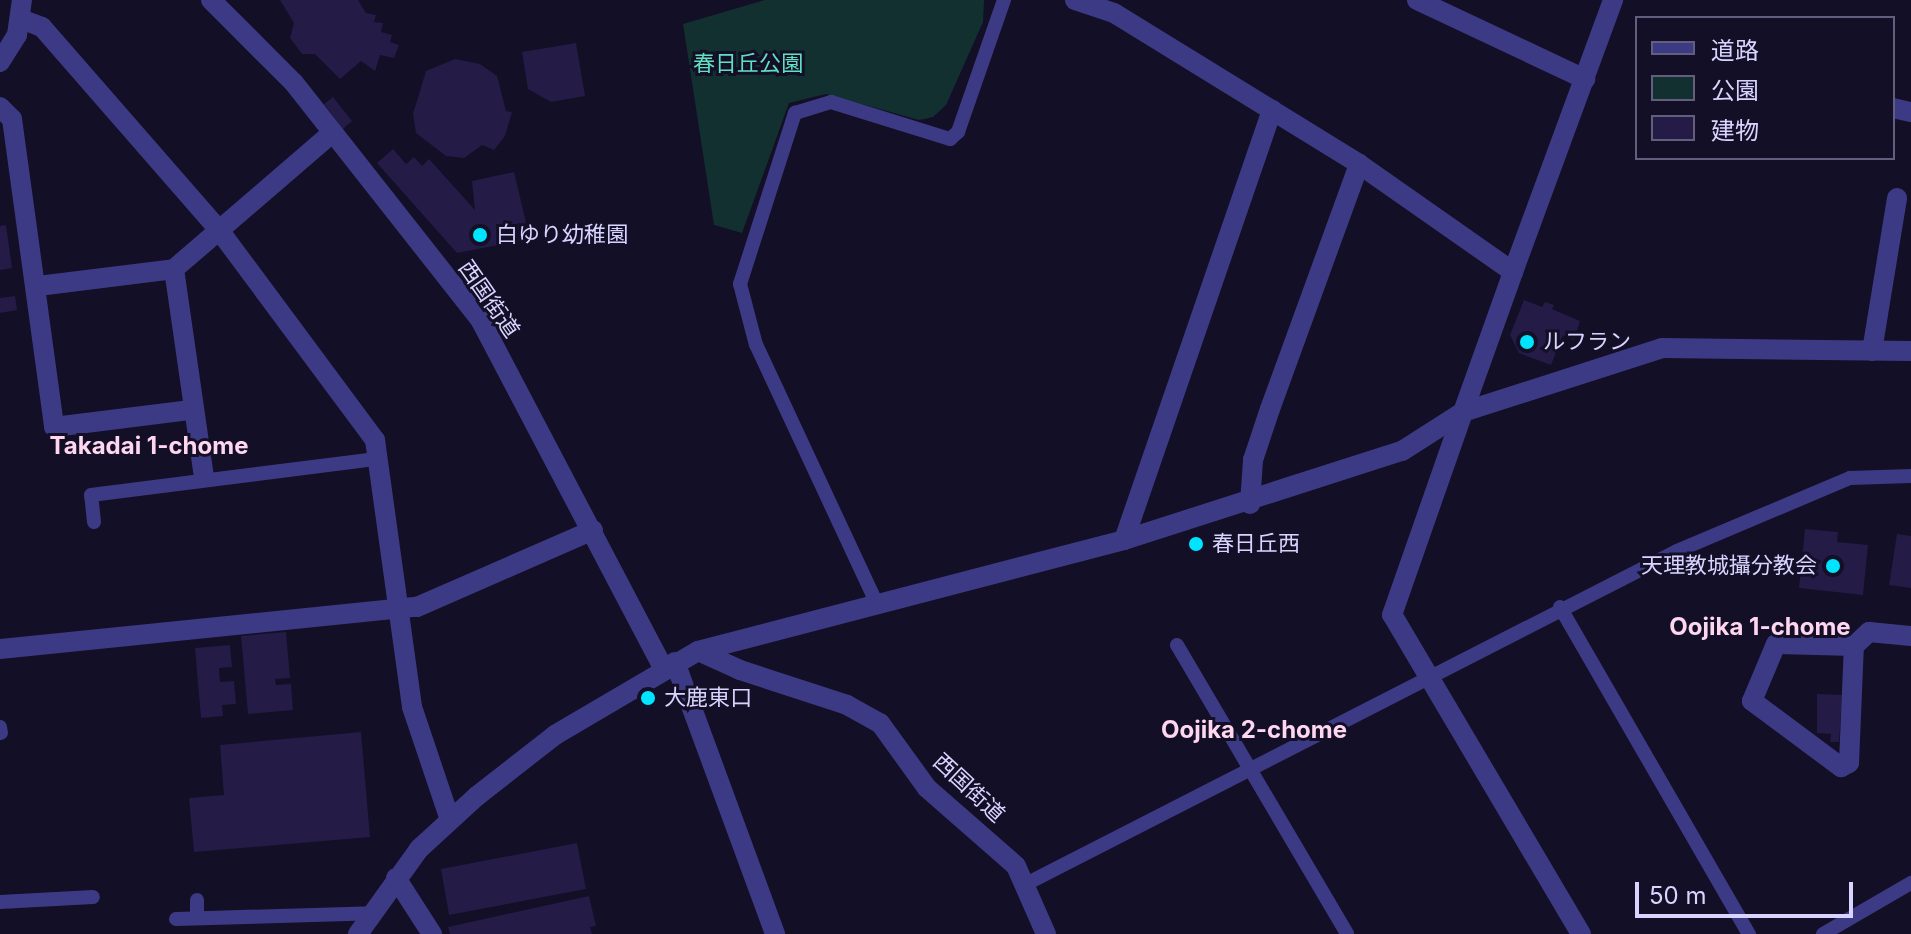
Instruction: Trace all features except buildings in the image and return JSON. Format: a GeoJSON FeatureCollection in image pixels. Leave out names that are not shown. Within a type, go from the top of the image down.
{"type":"FeatureCollection","features":[{"type":"Feature","properties":{"kind":"street","name":"西国街道"},"geometry":{"type":"LineString","coordinates":[[211,0],[294,83],[330,135],[481,321],[670,666],[775,934]]}},
{"type":"Feature","properties":{"kind":"street"},"geometry":{"type":"LineString","coordinates":[[1075,0],[1114,13],[1359,164],[1513,272]]}},
{"type":"Feature","properties":{"kind":"street"},"geometry":{"type":"LineString","coordinates":[[1417,0],[1585,79]]}},
{"type":"Feature","properties":{"kind":"street"},"geometry":{"type":"LineString","coordinates":[[1581,934],[1392,615],[1613,0]]}},
{"type":"Feature","properties":{"kind":"street"},"geometry":{"type":"LineString","coordinates":[[0,62],[21,10],[42,27],[219,230],[375,440],[412,707],[450,820]]}},
{"type":"Feature","properties":{"kind":"street"},"geometry":{"type":"LineString","coordinates":[[0,107],[12,119],[38,286],[54,427],[191,410]]}},
{"type":"Feature","properties":{"kind":"street"},"geometry":{"type":"LineString","coordinates":[[1124,540],[1272,110]]}},
{"type":"Feature","properties":{"kind":"street"},"geometry":{"type":"LineString","coordinates":[[38,286],[174,269],[330,135]]}},
{"type":"Feature","properties":{"kind":"street"},"geometry":{"type":"LineString","coordinates":[[1250,504],[1257,447],[1359,164]]}},
{"type":"Feature","properties":{"kind":"street"},"geometry":{"type":"LineString","coordinates":[[1872,351],[1897,198]]}},
{"type":"Feature","properties":{"kind":"street"},"geometry":{"type":"LineString","coordinates":[[174,269],[191,410],[204,477]]}},
{"type":"Feature","properties":{"kind":"street"},"geometry":{"type":"LineString","coordinates":[[358,934],[396,878],[450,820],[555,735],[698,651],[1250,504],[1402,451],[1463,412],[1662,348],[1911,351]]}},
{"type":"Feature","properties":{"kind":"street"},"geometry":{"type":"LineString","coordinates":[[0,649],[417,607],[593,530]]}},
{"type":"Feature","properties":{"kind":"street"},"geometry":{"type":"LineString","coordinates":[[1854,646],[1849,763],[1841,767],[1752,701],[1776,644],[1854,646],[1869,632],[1911,636]]}},
{"type":"Feature","properties":{"kind":"street","name":"西国街道"},"geometry":{"type":"LineString","coordinates":[[698,651],[740,670],[847,705],[880,723],[927,788],[1016,866],[1046,934]]}},
{"type":"Feature","properties":{"kind":"street"},"geometry":{"type":"LineString","coordinates":[[396,878],[432,934]]}},
{"type":"Feature","properties":{"kind":"lane"},"geometry":{"type":"LineString","coordinates":[[877,604],[756,345],[740,284],[795,113],[831,102],[950,139],[958,132],[1004,0]]}},
{"type":"Feature","properties":{"kind":"lane"},"geometry":{"type":"LineString","coordinates":[[94,522],[91,495],[204,477],[377,459]]}},
{"type":"Feature","properties":{"kind":"lane"},"geometry":{"type":"LineString","coordinates":[[1024,885],[1429,678],[1560,607],[1850,478],[1911,476]]}},
{"type":"Feature","properties":{"kind":"lane"},"geometry":{"type":"LineString","coordinates":[[1560,607],[1749,934]]}},
{"type":"Feature","properties":{"kind":"lane"},"geometry":{"type":"LineString","coordinates":[[1177,645],[1347,934]]}},
{"type":"Feature","properties":{"kind":"lane"},"geometry":{"type":"LineString","coordinates":[[0,727],[1,733]]}},
{"type":"Feature","properties":{"kind":"lane"},"geometry":{"type":"LineString","coordinates":[[1823,934],[1911,883]]}},
{"type":"Feature","properties":{"kind":"lane"},"geometry":{"type":"LineString","coordinates":[[0,902],[93,897]]}},
{"type":"Feature","properties":{"kind":"lane"},"geometry":{"type":"LineString","coordinates":[[197,900],[197,918]]}},
{"type":"Feature","properties":{"kind":"lane"},"geometry":{"type":"LineString","coordinates":[[176,919],[373,913]]}},
{"type":"Feature","properties":{"kind":"green space","name":"春日丘公園"},"geometry":{"type":"Polygon","coordinates":[[[765,0],[984,0],[983,22],[946,105],[933,117],[919,120],[826,94],[789,103],[742,233],[714,225],[683,24],[765,0]]]}},
{"type":"Feature","properties":{"kind":"place","name":"白ゆり幼稚園"},"geometry":{"type":"Point","coordinates":[480,235]}},
{"type":"Feature","properties":{"kind":"place","name":"ルフラン"},"geometry":{"type":"Point","coordinates":[1527,342]}},
{"type":"Feature","properties":{"kind":"place","name":"春日丘西"},"geometry":{"type":"Point","coordinates":[1196,544]}},
{"type":"Feature","properties":{"kind":"place","name":"天理教城攝分教会"},"geometry":{"type":"Point","coordinates":[1833,566]}},
{"type":"Feature","properties":{"kind":"place","name":"大鹿東口"},"geometry":{"type":"Point","coordinates":[648,698]}},
{"type":"Feature","properties":{"kind":"district","name":"Takadai 1-chome"},"geometry":{"type":"Point","coordinates":[149,446]}},
{"type":"Feature","properties":{"kind":"district","name":"Oojika 1-chome"},"geometry":{"type":"Point","coordinates":[1760,627]}},
{"type":"Feature","properties":{"kind":"district","name":"Oojika 2-chome"},"geometry":{"type":"Point","coordinates":[1254,730]}}]}
